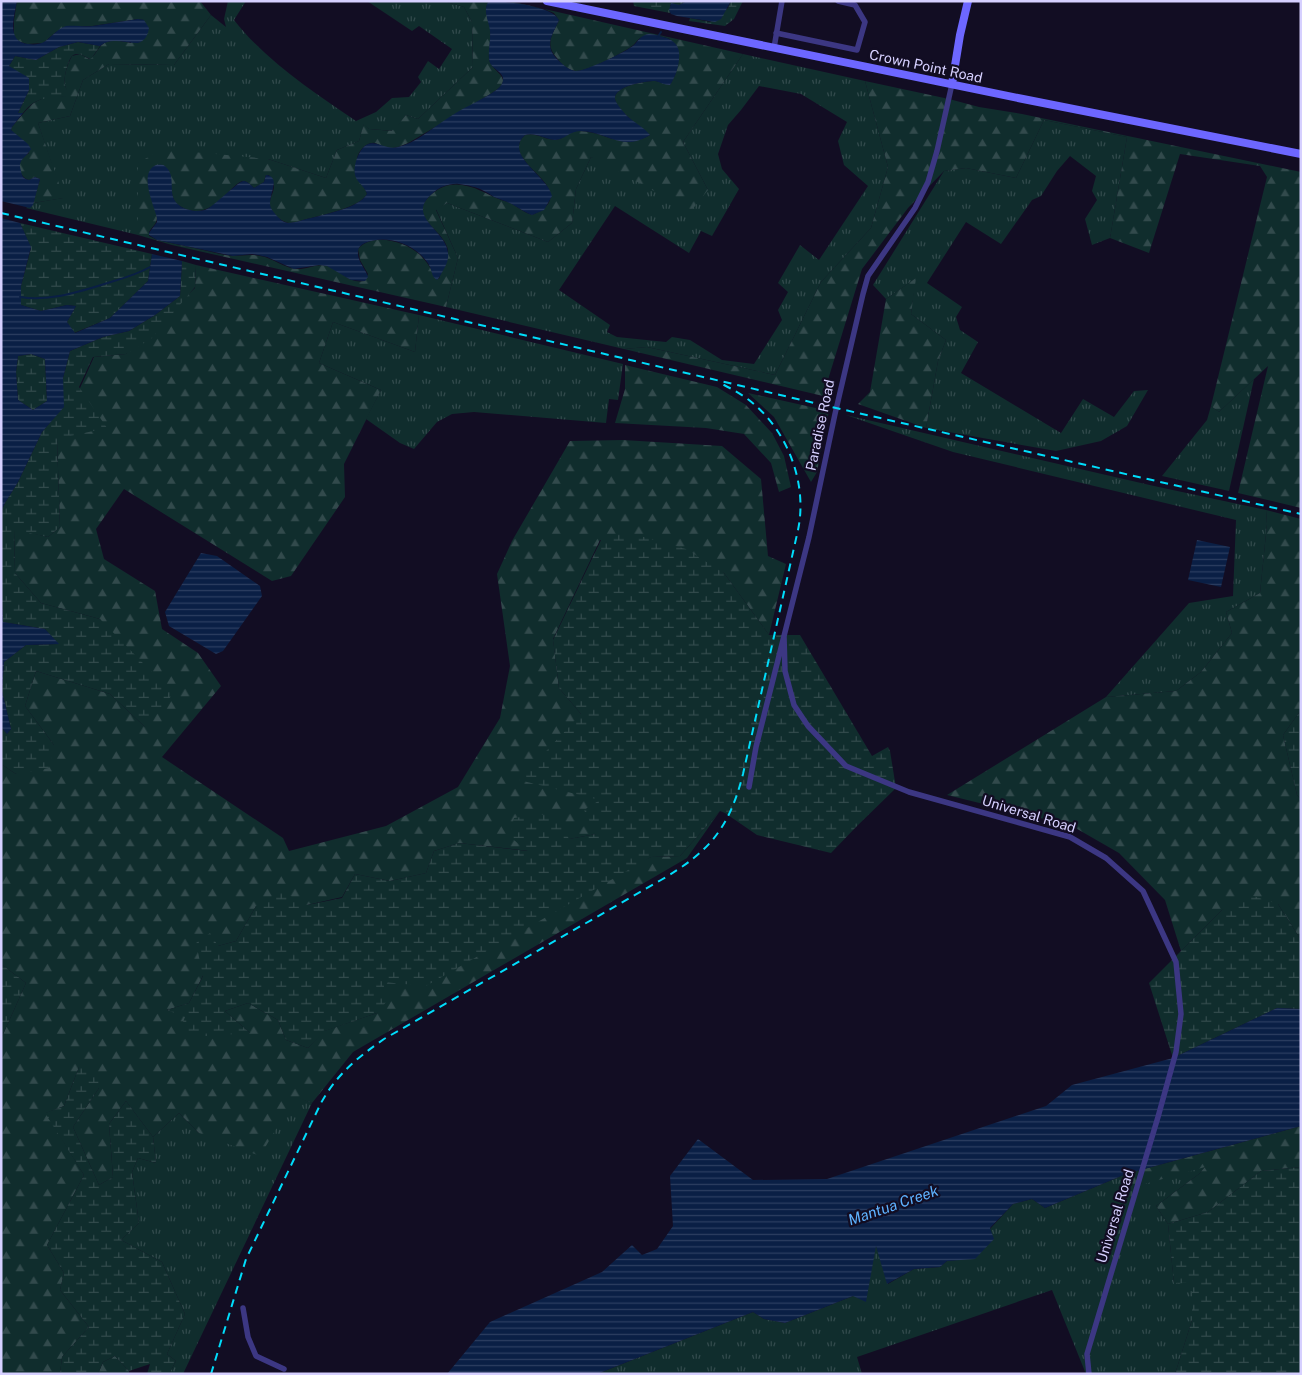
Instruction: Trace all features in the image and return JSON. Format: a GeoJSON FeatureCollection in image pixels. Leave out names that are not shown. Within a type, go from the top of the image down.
{"type":"FeatureCollection","features":[{"type":"Feature","properties":{"kind":"main road","name":"Crown Point Road"},"geometry":{"type":"LineString","coordinates":[[547,1],[1301,154]]}},
{"type":"Feature","properties":{"kind":"main road"},"geometry":{"type":"LineString","coordinates":[[952,84],[968,1]]}},
{"type":"Feature","properties":{"kind":"street"},"geometry":{"type":"LineString","coordinates":[[774,48],[782,1]]}},
{"type":"Feature","properties":{"kind":"street"},"geometry":{"type":"LineString","coordinates":[[776,33],[857,50],[865,22],[855,5],[838,1]]}},
{"type":"Feature","properties":{"kind":"street","name":"Paradise Road"},"geometry":{"type":"LineString","coordinates":[[749,787],[756,747],[818,496],[835,414],[868,276],[915,208],[928,182],[938,151],[952,84]]}},
{"type":"Feature","properties":{"kind":"street","name":"Universal Road"},"geometry":{"type":"LineString","coordinates":[[784,636],[785,671],[794,705],[808,726],[846,766],[909,792],[1070,837],[1106,858],[1143,891],[1176,962],[1181,1014],[1176,1052],[1086,1354],[1089,1374]]}},
{"type":"Feature","properties":{"kind":"street"},"geometry":{"type":"LineString","coordinates":[[242,1308],[248,1336],[256,1356],[284,1369]]}},
{"type":"Feature","properties":{"kind":"green space"},"geometry":{"type":"Polygon","coordinates":[[[17,1],[200,1],[211,15],[174,65],[109,64],[83,80],[70,116],[38,123],[64,198],[33,203],[40,179],[35,177],[29,180],[22,174],[19,168],[20,162],[29,153],[20,139],[12,132],[12,127],[35,102],[47,98],[67,96],[65,78],[72,56],[80,54],[89,59],[106,42],[131,43],[144,20],[138,19],[92,26],[65,27],[43,43],[27,44],[18,41],[14,36],[17,1]]]}},
{"type":"Feature","properties":{"kind":"green space"},"geometry":{"type":"Polygon","coordinates":[[[228,1],[246,1],[234,20],[260,49],[307,87],[356,121],[376,112],[392,98],[409,97],[421,82],[418,77],[428,61],[439,69],[452,49],[419,26],[412,31],[367,1],[443,1],[464,7],[472,22],[473,67],[418,119],[406,115],[394,131],[369,129],[364,124],[359,141],[337,150],[326,178],[268,159],[138,163],[138,235],[26,208],[33,203],[63,198],[38,123],[70,116],[83,80],[109,64],[174,65],[211,15],[226,27],[224,19],[228,1]]]}},
{"type":"Feature","properties":{"kind":"green space"},"geometry":{"type":"Polygon","coordinates":[[[443,1],[489,1],[486,10],[490,27],[489,59],[503,79],[502,83],[492,93],[410,142],[394,148],[387,148],[373,143],[369,143],[364,147],[357,157],[360,179],[367,194],[363,199],[333,212],[289,223],[278,218],[271,209],[270,203],[274,185],[269,175],[266,175],[264,182],[254,188],[245,181],[240,182],[207,209],[189,210],[174,200],[168,169],[156,212],[156,221],[149,232],[149,236],[157,240],[226,255],[260,256],[296,269],[319,265],[327,266],[337,270],[349,279],[359,281],[365,281],[368,274],[360,260],[358,249],[371,241],[388,240],[413,249],[425,260],[439,279],[448,250],[445,242],[424,216],[423,209],[425,201],[433,193],[451,185],[467,186],[510,203],[532,215],[541,211],[548,204],[551,195],[547,186],[520,153],[519,144],[525,135],[529,134],[556,140],[577,131],[621,141],[630,141],[639,140],[650,135],[620,109],[615,99],[616,94],[625,88],[644,82],[655,81],[670,85],[676,73],[670,39],[644,36],[627,49],[604,62],[576,71],[568,68],[561,62],[551,48],[552,34],[559,20],[554,13],[544,9],[504,1],[509,1],[743,54],[683,142],[708,190],[691,211],[591,157],[576,189],[572,223],[548,242],[447,203],[436,210],[458,258],[446,307],[172,245],[138,235],[138,163],[162,149],[268,159],[326,178],[337,150],[359,141],[364,123],[369,129],[393,131],[406,115],[418,119],[473,67],[472,22],[464,7],[443,1]]]}},
{"type":"Feature","properties":{"kind":"green space"},"geometry":{"type":"Polygon","coordinates":[[[633,1],[687,1],[679,5],[670,5],[670,13],[634,6],[633,1]]]}},
{"type":"Feature","properties":{"kind":"green space"},"geometry":{"type":"Polygon","coordinates":[[[731,1],[743,1],[734,19],[725,26],[689,21],[690,18],[710,22],[728,8],[731,1]]]}},
{"type":"Feature","properties":{"kind":"green space"},"geometry":{"type":"Polygon","coordinates":[[[78,42],[100,46],[91,59],[80,54],[70,58],[65,78],[65,85],[69,96],[43,99],[33,103],[23,113],[18,113],[29,90],[9,66],[15,56],[36,60],[59,47],[78,42]]]}},
{"type":"Feature","properties":{"kind":"green space"},"geometry":{"type":"Polygon","coordinates":[[[743,54],[865,81],[888,167],[871,228],[821,282],[775,375],[647,347],[624,349],[446,307],[458,258],[436,209],[447,203],[548,242],[572,223],[576,189],[591,157],[708,190],[683,142],[743,54]],[[759,86],[728,125],[718,154],[722,169],[739,189],[712,236],[701,231],[689,253],[615,206],[559,290],[610,325],[607,332],[617,337],[666,342],[672,337],[690,340],[722,360],[754,364],[782,320],[778,310],[788,292],[778,283],[800,245],[819,260],[868,186],[844,165],[838,141],[847,122],[801,94],[759,86]]]}},
{"type":"Feature","properties":{"kind":"green space"},"geometry":{"type":"Polygon","coordinates":[[[865,81],[979,107],[1022,114],[1301,172],[1301,508],[1238,493],[1268,366],[1219,412],[1211,406],[1267,177],[1260,166],[1180,154],[1149,253],[1110,238],[1127,137],[1044,120],[1016,178],[966,168],[944,171],[908,208],[862,269],[823,396],[624,349],[647,347],[775,375],[821,282],[871,228],[888,167],[865,81]]]}},
{"type":"Feature","properties":{"kind":"green space"},"geometry":{"type":"Polygon","coordinates":[[[1044,120],[1127,137],[1110,238],[1092,245],[1085,219],[1097,200],[1092,191],[1096,176],[1070,156],[1057,171],[1041,196],[1032,200],[1001,244],[966,222],[927,283],[962,307],[956,317],[960,330],[978,342],[961,373],[1061,433],[1083,399],[1114,417],[1134,391],[1148,390],[1127,426],[1101,441],[1056,451],[926,428],[938,361],[946,340],[911,314],[915,279],[886,299],[873,285],[944,171],[966,168],[1016,178],[1044,120]]]}},
{"type":"Feature","properties":{"kind":"green space"},"geometry":{"type":"Polygon","coordinates":[[[20,223],[152,254],[148,281],[110,318],[74,333],[67,322],[76,306],[67,305],[41,311],[21,305],[21,286],[31,248],[20,223]]]}},
{"type":"Feature","properties":{"kind":"green space"},"geometry":{"type":"Polygon","coordinates":[[[182,261],[196,265],[195,287],[152,338],[126,354],[93,357],[79,387],[107,428],[57,439],[60,527],[48,537],[14,530],[15,573],[41,603],[100,619],[173,694],[145,727],[110,694],[36,671],[25,706],[54,745],[49,768],[16,774],[1,764],[1,727],[7,734],[11,729],[2,691],[4,662],[26,645],[58,644],[45,629],[3,622],[1,512],[42,432],[63,407],[63,378],[70,351],[103,337],[129,331],[155,315],[180,296],[182,261]]]}},
{"type":"Feature","properties":{"kind":"green space"},"geometry":{"type":"Polygon","coordinates":[[[196,265],[419,315],[415,352],[333,322],[319,363],[381,390],[344,464],[345,497],[291,576],[272,581],[124,489],[96,529],[104,559],[155,591],[162,629],[198,653],[221,686],[162,757],[283,838],[289,851],[386,826],[458,787],[500,718],[510,666],[497,574],[512,541],[570,441],[623,440],[722,446],[761,479],[768,556],[786,564],[769,635],[724,573],[600,540],[553,639],[559,688],[581,714],[601,800],[596,834],[569,839],[529,851],[459,843],[434,851],[426,873],[390,881],[355,874],[342,897],[307,905],[256,906],[236,941],[218,946],[189,1003],[167,1010],[250,1033],[225,1011],[248,1003],[278,1020],[286,1040],[308,1048],[324,1031],[377,1013],[383,982],[651,857],[680,856],[720,811],[687,858],[353,1052],[312,1103],[295,1097],[260,1156],[199,1133],[179,1113],[153,1137],[126,1101],[109,1124],[113,1177],[99,1185],[73,1127],[99,1088],[79,1067],[64,1106],[46,1113],[84,1175],[47,1245],[64,1273],[60,1290],[89,1327],[62,1357],[60,1374],[1,1374],[1,1039],[26,983],[1,964],[1,764],[16,774],[54,745],[25,706],[36,671],[110,694],[145,727],[100,619],[41,603],[15,573],[14,529],[48,537],[60,527],[57,439],[94,357],[126,354],[195,288],[196,265]]]}},
{"type":"Feature","properties":{"kind":"green space"},"geometry":{"type":"Polygon","coordinates":[[[916,278],[911,314],[946,340],[938,361],[926,428],[858,404],[870,392],[886,299],[916,278]]]}},
{"type":"Feature","properties":{"kind":"green space"},"geometry":{"type":"Polygon","coordinates":[[[419,315],[623,364],[618,400],[609,399],[606,423],[474,412],[452,414],[437,422],[414,449],[400,443],[366,419],[381,390],[319,363],[333,322],[415,352],[419,315]]]}},
{"type":"Feature","properties":{"kind":"green space"},"geometry":{"type":"Polygon","coordinates":[[[31,354],[45,359],[47,401],[33,410],[18,400],[16,372],[18,356],[31,354]]]}},
{"type":"Feature","properties":{"kind":"green space"},"geometry":{"type":"Polygon","coordinates":[[[625,365],[717,387],[746,405],[772,433],[784,456],[791,487],[779,492],[771,463],[744,434],[706,428],[615,423],[625,389],[625,365]]]}},
{"type":"Feature","properties":{"kind":"green space"},"geometry":{"type":"Polygon","coordinates":[[[1254,379],[1229,491],[1162,476],[1207,420],[1211,406],[1219,412],[1254,379]]]}},
{"type":"Feature","properties":{"kind":"green space"},"geometry":{"type":"Polygon","coordinates":[[[748,393],[829,411],[817,472],[811,482],[774,417],[748,393]]]}},
{"type":"Feature","properties":{"kind":"green space"},"geometry":{"type":"Polygon","coordinates":[[[846,415],[1266,510],[1267,524],[1260,593],[1226,612],[1232,633],[1201,672],[1176,691],[1106,697],[1189,603],[1233,596],[1236,520],[953,452],[846,415]]]}},
{"type":"Feature","properties":{"kind":"green space"},"geometry":{"type":"Polygon","coordinates":[[[1266,510],[1301,519],[1301,710],[1283,735],[1297,795],[1301,799],[1301,940],[1278,904],[1222,910],[1181,951],[1165,900],[1119,853],[1072,826],[947,795],[1106,697],[1176,691],[1201,672],[1232,633],[1226,612],[1260,593],[1267,524],[1266,510]]]}},
{"type":"Feature","properties":{"kind":"green space"},"geometry":{"type":"Polygon","coordinates":[[[626,532],[686,549],[724,573],[769,635],[800,635],[872,756],[888,747],[896,788],[831,853],[757,835],[720,811],[680,856],[651,857],[426,986],[383,982],[387,1001],[377,1013],[325,1031],[308,1048],[286,1040],[278,1020],[248,1003],[225,1011],[250,1033],[190,1037],[180,1030],[185,1017],[167,1010],[189,1003],[203,976],[196,943],[210,933],[218,946],[236,941],[256,906],[281,891],[307,905],[342,898],[355,874],[390,881],[426,873],[434,851],[459,843],[528,851],[510,837],[514,818],[555,813],[569,839],[596,834],[584,810],[600,800],[519,780],[581,714],[559,688],[553,640],[601,540],[626,532]]]}},
{"type":"Feature","properties":{"kind":"green space"},"geometry":{"type":"Polygon","coordinates":[[[1301,710],[1301,799],[1297,795],[1283,735],[1301,710]]]}},
{"type":"Feature","properties":{"kind":"green space"},"geometry":{"type":"Polygon","coordinates":[[[1250,895],[1278,904],[1301,940],[1301,1009],[1277,1008],[1173,1058],[1149,983],[1222,910],[1250,895]]]}},
{"type":"Feature","properties":{"kind":"green space"},"geometry":{"type":"Polygon","coordinates":[[[1,964],[26,983],[1,1039],[1,964]]]}},
{"type":"Feature","properties":{"kind":"green space"},"geometry":{"type":"Polygon","coordinates":[[[79,1067],[97,1070],[99,1088],[73,1127],[99,1185],[113,1177],[109,1124],[126,1101],[153,1137],[156,1163],[138,1158],[132,1172],[139,1223],[121,1240],[162,1262],[185,1314],[167,1354],[176,1361],[169,1374],[147,1374],[150,1364],[129,1371],[115,1356],[103,1362],[98,1374],[60,1374],[62,1357],[89,1327],[60,1290],[64,1273],[47,1245],[84,1175],[45,1113],[64,1106],[79,1067]]]}},
{"type":"Feature","properties":{"kind":"green space"},"geometry":{"type":"Polygon","coordinates":[[[295,1096],[312,1103],[183,1374],[169,1374],[176,1361],[167,1354],[185,1314],[162,1262],[121,1240],[139,1223],[132,1172],[138,1158],[156,1163],[153,1137],[179,1113],[199,1133],[295,1096]]]}},
{"type":"Feature","properties":{"kind":"green space"},"geometry":{"type":"Polygon","coordinates":[[[1301,1126],[1301,1167],[1261,1171],[1208,1212],[1168,1224],[1156,1206],[1199,1174],[1205,1167],[1127,1189],[1126,1174],[1301,1126]]]}},
{"type":"Feature","properties":{"kind":"green space"},"geometry":{"type":"Polygon","coordinates":[[[1206,1166],[1199,1174],[1156,1206],[1168,1224],[1174,1283],[1192,1281],[1192,1320],[1175,1374],[1086,1374],[1052,1290],[857,1357],[862,1374],[597,1374],[753,1312],[764,1319],[785,1323],[853,1296],[876,1245],[888,1284],[914,1269],[940,1267],[947,1261],[975,1258],[990,1229],[1013,1204],[1032,1199],[1045,1208],[1126,1174],[1127,1188],[1206,1166]]]}},
{"type":"Feature","properties":{"kind":"green space"},"geometry":{"type":"Polygon","coordinates":[[[1301,1167],[1301,1374],[1175,1374],[1192,1320],[1192,1282],[1174,1284],[1168,1224],[1208,1212],[1261,1171],[1301,1167]]]}},
{"type":"Feature","properties":{"kind":"green space"},"geometry":{"type":"Polygon","coordinates":[[[115,1356],[129,1371],[129,1374],[98,1374],[103,1362],[115,1356]]]}},
{"type":"Feature","properties":{"kind":"water"},"geometry":{"type":"Polygon","coordinates":[[[1,1],[17,1],[13,28],[17,39],[22,43],[37,44],[44,42],[66,26],[93,26],[138,19],[144,20],[149,28],[146,37],[138,43],[113,41],[100,46],[78,42],[59,47],[36,60],[15,56],[9,66],[29,78],[29,90],[18,113],[23,113],[11,130],[28,144],[31,149],[20,164],[23,176],[29,180],[35,177],[40,179],[33,205],[30,208],[1,201],[1,1]]]}},
{"type":"Feature","properties":{"kind":"water"},"geometry":{"type":"Polygon","coordinates":[[[489,1],[527,5],[555,15],[559,20],[552,34],[550,44],[552,53],[567,68],[575,71],[614,57],[630,48],[646,35],[651,34],[667,38],[674,42],[679,52],[679,61],[676,74],[670,85],[655,81],[644,82],[631,85],[616,94],[615,99],[626,115],[650,135],[640,140],[622,142],[598,134],[580,131],[555,140],[532,134],[525,135],[520,143],[519,150],[529,166],[549,188],[552,196],[544,210],[532,215],[472,186],[452,184],[436,190],[425,202],[423,211],[426,220],[446,245],[448,255],[445,267],[437,280],[433,276],[428,263],[420,254],[408,246],[394,241],[372,241],[359,247],[359,259],[368,277],[365,281],[351,280],[327,266],[319,265],[294,269],[267,257],[252,254],[233,256],[157,240],[149,235],[157,222],[157,218],[149,190],[148,175],[151,169],[159,164],[165,166],[170,172],[175,200],[179,205],[191,210],[205,210],[241,182],[247,182],[254,188],[264,182],[266,175],[271,177],[274,184],[270,199],[271,208],[281,220],[288,223],[350,207],[363,199],[367,194],[356,178],[355,165],[358,156],[366,145],[375,143],[393,148],[405,145],[424,135],[453,114],[494,92],[501,85],[503,78],[491,65],[489,59],[490,31],[486,8],[489,1]]]}},
{"type":"Feature","properties":{"kind":"water"},"geometry":{"type":"Polygon","coordinates":[[[687,1],[731,1],[721,19],[715,22],[671,14],[669,10],[671,3],[679,5],[687,1]]]}},
{"type":"Feature","properties":{"kind":"water"},"geometry":{"type":"Polygon","coordinates":[[[1,218],[20,223],[31,247],[21,286],[21,305],[41,311],[67,305],[76,306],[67,322],[75,333],[110,318],[148,281],[152,254],[182,261],[180,296],[155,315],[129,331],[103,337],[70,351],[63,378],[64,407],[42,432],[1,512],[1,218]],[[31,354],[18,356],[16,372],[18,400],[33,410],[47,401],[45,359],[31,354]]]}},
{"type":"Feature","properties":{"kind":"water"},"geometry":{"type":"Polygon","coordinates":[[[1197,540],[1230,547],[1221,587],[1188,580],[1197,540]]]}},
{"type":"Feature","properties":{"kind":"water"},"geometry":{"type":"Polygon","coordinates":[[[201,553],[217,556],[260,586],[262,596],[223,651],[216,654],[169,626],[165,612],[201,553]]]}},
{"type":"Feature","properties":{"kind":"water"},"geometry":{"type":"Polygon","coordinates":[[[1,586],[3,622],[45,629],[59,644],[26,645],[4,662],[2,691],[11,729],[7,734],[1,727],[1,586]]]}},
{"type":"Feature","properties":{"kind":"water","name":"Mantua Creek"},"geometry":{"type":"Polygon","coordinates":[[[1277,1008],[1301,1009],[1301,1126],[1126,1174],[1045,1208],[1032,1199],[1013,1204],[990,1228],[994,1239],[975,1259],[947,1261],[940,1267],[914,1269],[887,1284],[876,1246],[866,1302],[853,1296],[785,1323],[764,1319],[753,1312],[597,1374],[447,1374],[490,1322],[602,1272],[632,1245],[642,1255],[657,1249],[673,1226],[670,1176],[698,1139],[753,1180],[827,1179],[1046,1106],[1072,1085],[1173,1058],[1277,1008]]]}},
{"type":"Feature","properties":{"kind":"waterway"},"geometry":{"type":"LineString","coordinates":[[657,38],[661,32]]}},
{"type":"Feature","properties":{"kind":"waterway"},"geometry":{"type":"LineString","coordinates":[[20,297],[43,298],[66,295],[126,277],[150,267]]}},
{"type":"Feature","properties":{"kind":"railway"},"geometry":{"type":"LineString","coordinates":[[1,213],[836,408],[1301,514]]}},
{"type":"Feature","properties":{"kind":"railway"},"geometry":{"type":"LineString","coordinates":[[211,1374],[246,1259],[321,1103],[341,1075],[356,1060],[384,1039],[678,870],[704,849],[724,824],[731,810],[743,774],[798,530],[800,494],[791,458],[784,441],[774,426],[746,398],[722,384]]}}]}
